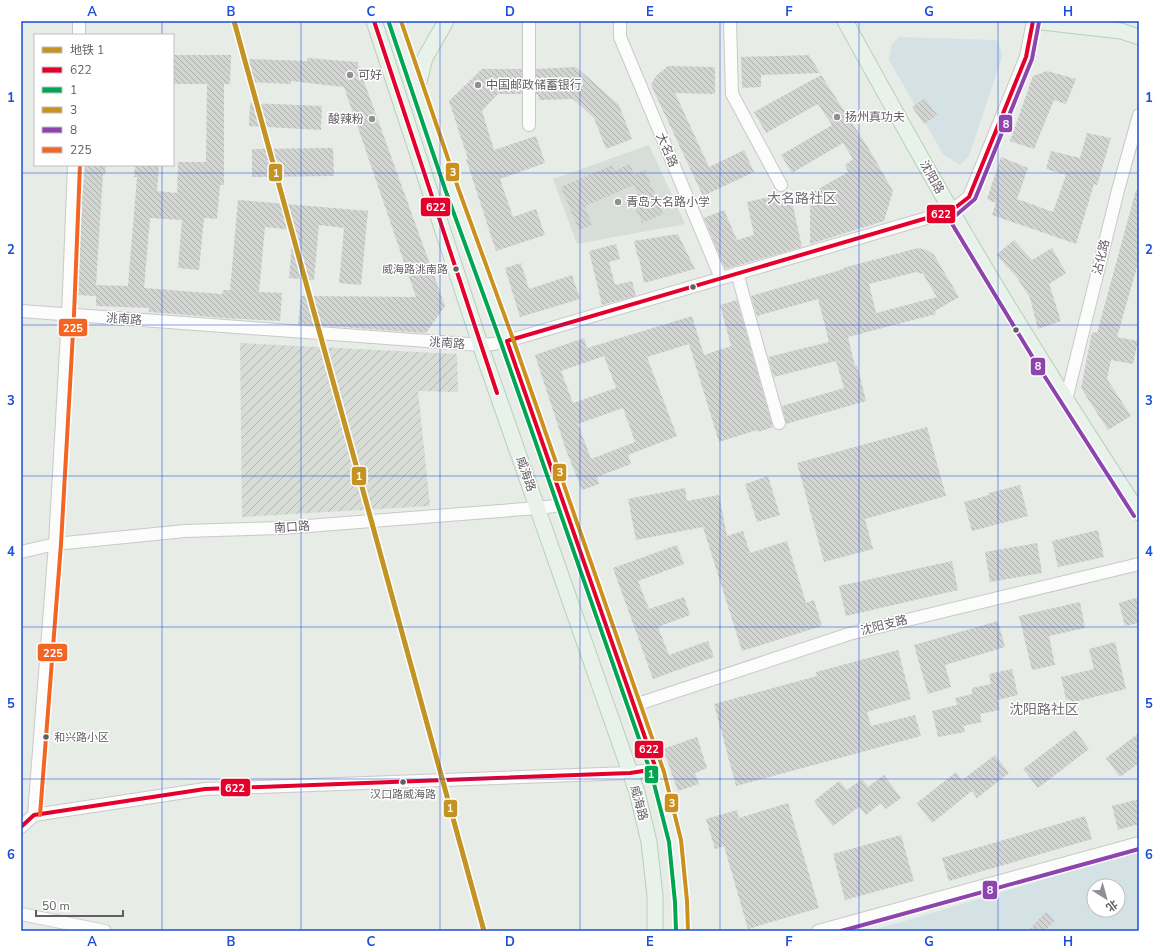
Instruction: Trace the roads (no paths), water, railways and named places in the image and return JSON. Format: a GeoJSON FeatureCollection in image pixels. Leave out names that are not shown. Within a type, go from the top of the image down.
{"type":"FeatureCollection","features":[{"type":"Feature","properties":{"kind":"main road","name":"威海路"},"geometry":{"type":"LineString","coordinates":[[374,21],[481,345],[637,792],[649,842],[655,896],[655,931]]}},
{"type":"Feature","properties":{"kind":"main road","name":"威海路"},"geometry":{"type":"LineString","coordinates":[[395,21],[451,187],[507,341],[563,505],[635,705],[656,769],[674,840],[681,902],[682,931]]}},
{"type":"Feature","properties":{"kind":"main road"},"geometry":{"type":"LineString","coordinates":[[418,87],[425,58],[446,21]]}},
{"type":"Feature","properties":{"kind":"main road","name":"沈阳路"},"geometry":{"type":"LineString","coordinates":[[844,21],[951,211],[1021,328],[1139,513]]}},
{"type":"Feature","properties":{"kind":"main road"},"geometry":{"type":"LineString","coordinates":[[1033,21],[1120,31],[1139,37]]}},
{"type":"Feature","properties":{"kind":"street"},"geometry":{"type":"LineString","coordinates":[[79,21],[79,34]]}},
{"type":"Feature","properties":{"kind":"street"},"geometry":{"type":"LineString","coordinates":[[529,21],[529,125]]}},
{"type":"Feature","properties":{"kind":"street","name":"大名路"},"geometry":{"type":"LineString","coordinates":[[620,21],[620,37],[721,278]]}},
{"type":"Feature","properties":{"kind":"street"},"geometry":{"type":"LineString","coordinates":[[730,21],[732,94],[781,185]]}},
{"type":"Feature","properties":{"kind":"street","name":"洮南路"},"geometry":{"type":"LineString","coordinates":[[21,311],[481,345],[507,341],[951,211],[969,198],[1026,57],[1033,21]]}},
{"type":"Feature","properties":{"kind":"street","name":"沾化路"},"geometry":{"type":"LineString","coordinates":[[1066,400],[1118,190],[1139,115]]}},
{"type":"Feature","properties":{"kind":"street"},"geometry":{"type":"LineString","coordinates":[[34,814],[55,544],[68,315],[74,166]]}},
{"type":"Feature","properties":{"kind":"street"},"geometry":{"type":"LineString","coordinates":[[737,273],[779,423]]}},
{"type":"Feature","properties":{"kind":"street","name":"南口路"},"geometry":{"type":"LineString","coordinates":[[21,552],[55,544],[185,531],[282,528],[563,505]]}},
{"type":"Feature","properties":{"kind":"street","name":"沈阳支路"},"geometry":{"type":"LineString","coordinates":[[635,705],[849,634],[1139,564]]}},
{"type":"Feature","properties":{"kind":"street"},"geometry":{"type":"LineString","coordinates":[[21,827],[34,814],[205,789],[630,773],[656,769]]}},
{"type":"Feature","properties":{"kind":"street"},"geometry":{"type":"LineString","coordinates":[[818,931],[1139,843]]}},
{"type":"Feature","properties":{"kind":"street"},"geometry":{"type":"LineString","coordinates":[[21,914],[105,931]]}},
{"type":"Feature","properties":{"kind":"metro line","name":"1"},"geometry":{"type":"LineString","coordinates":[[234,21],[484,931]]}},
{"type":"Feature","properties":{"kind":"place","name":"可好"},"geometry":{"type":"Point","coordinates":[350,75]}},
{"type":"Feature","properties":{"kind":"place","name":"中国邮政储蓄银行"},"geometry":{"type":"Point","coordinates":[478,85]}},
{"type":"Feature","properties":{"kind":"place","name":"扬州真功夫"},"geometry":{"type":"Point","coordinates":[837,117]}},
{"type":"Feature","properties":{"kind":"place","name":"酸辣粉"},"geometry":{"type":"Point","coordinates":[372,119]}},
{"type":"Feature","properties":{"kind":"place","name":"青岛大名路小学"},"geometry":{"type":"Point","coordinates":[618,202]}},
{"type":"Feature","properties":{"kind":"place","name":"威海路洮南路"},"geometry":{"type":"Point","coordinates":[456,269]}},
{"type":"Feature","properties":{"kind":"place","name":"和兴路小区"},"geometry":{"type":"Point","coordinates":[46,737]}},
{"type":"Feature","properties":{"kind":"place","name":"汉口路威海路"},"geometry":{"type":"Point","coordinates":[403,782]}},
{"type":"Feature","properties":{"kind":"district","name":"大名路社区"},"geometry":{"type":"Point","coordinates":[802,198]}},
{"type":"Feature","properties":{"kind":"district","name":"沈阳路社区"},"geometry":{"type":"Point","coordinates":[1044,709]}}]}
